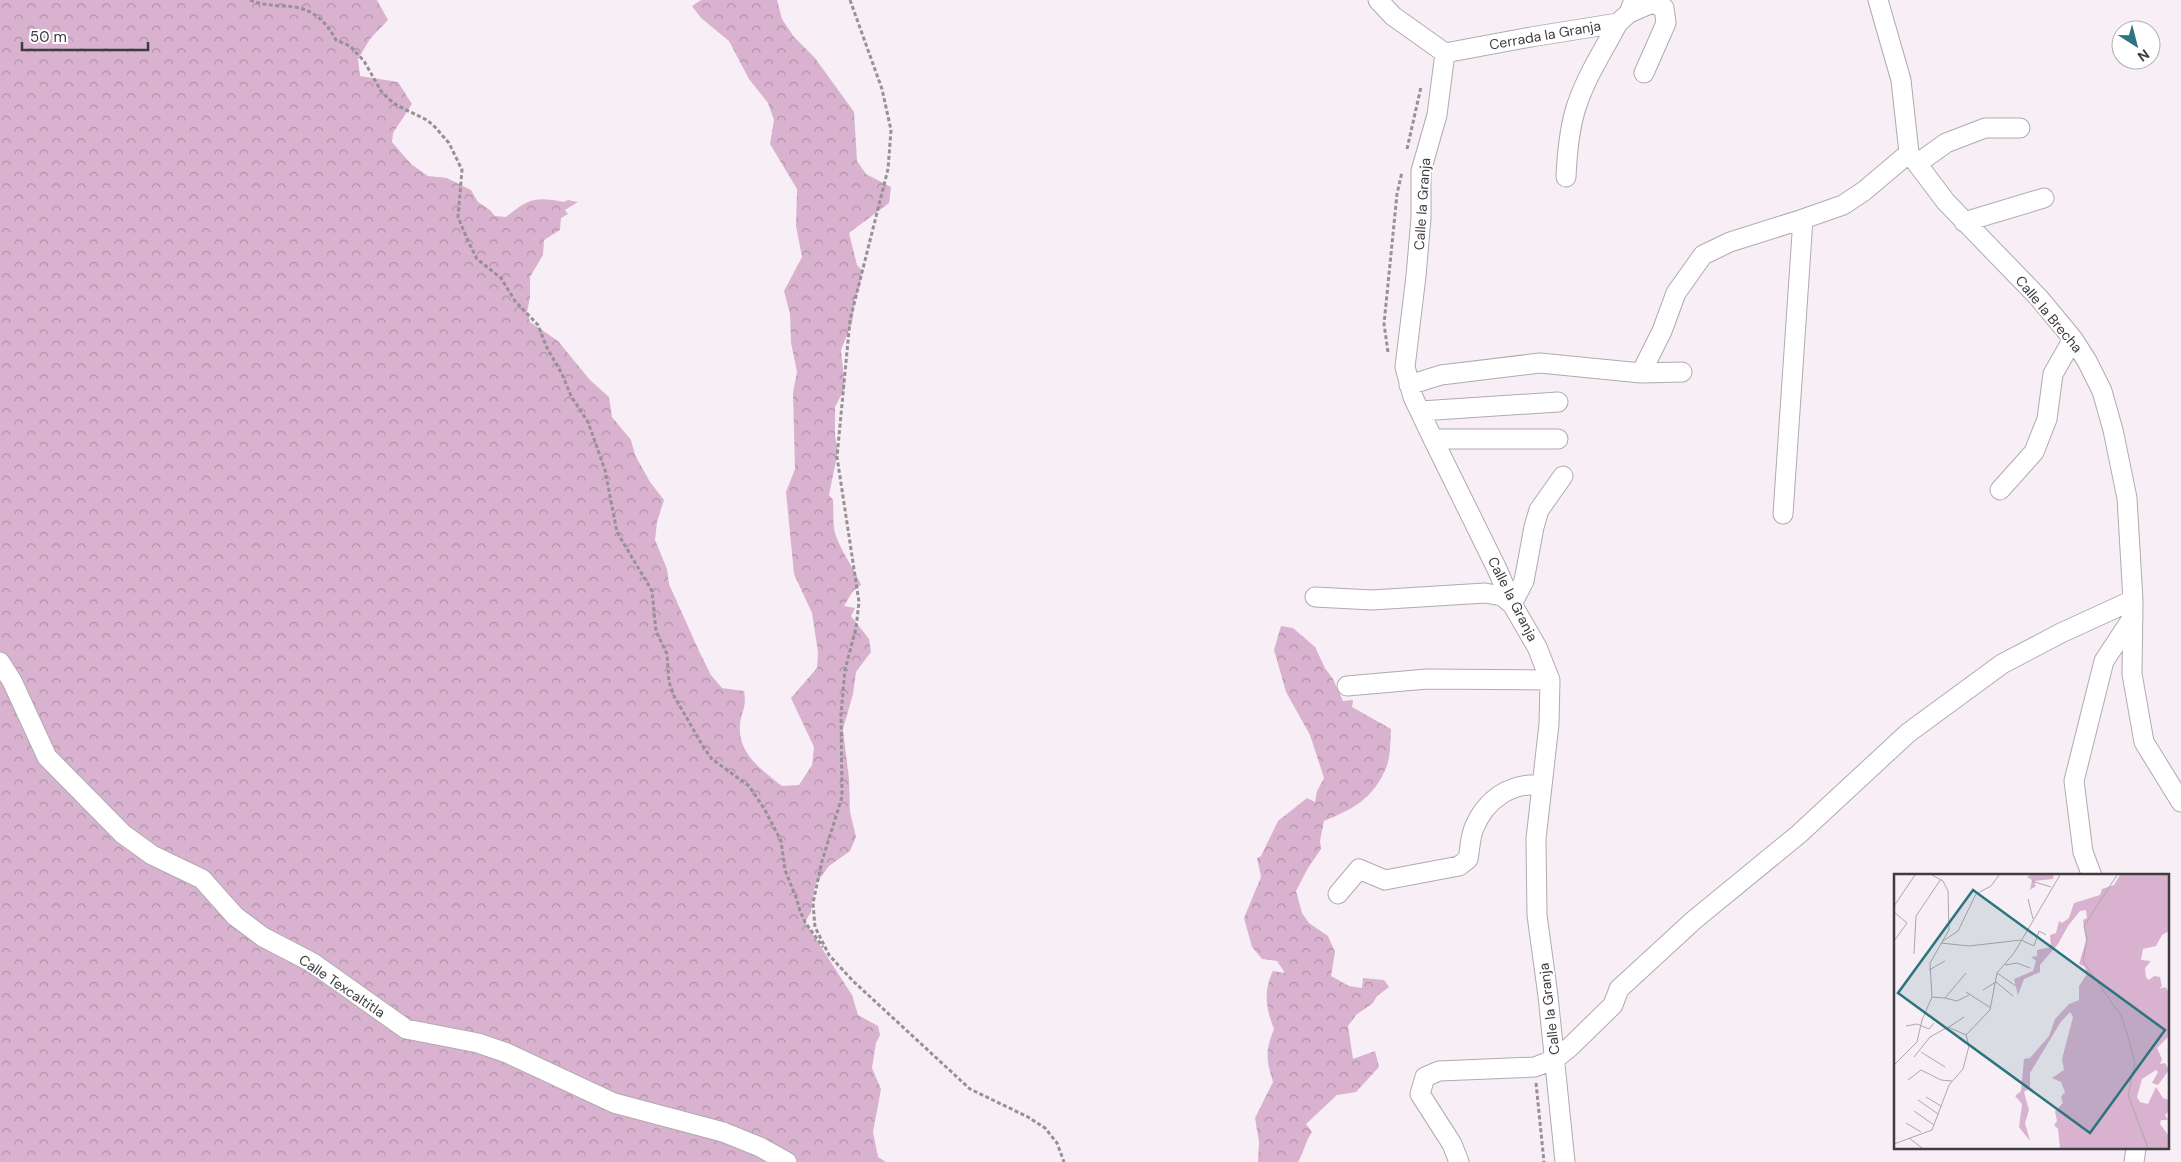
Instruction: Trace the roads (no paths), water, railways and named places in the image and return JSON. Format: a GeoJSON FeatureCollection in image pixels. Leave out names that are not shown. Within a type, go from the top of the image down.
{"type":"FeatureCollection","features":[{"type":"Feature","properties":{"kind":"street"},"geometry":{"type":"LineString","coordinates":[[1378,0],[1393,16],[1445,53]]}},
{"type":"Feature","properties":{"kind":"street","name":"Calle la Brecha"},"geometry":{"type":"LineString","coordinates":[[1878,0],[1901,80],[1914,158],[1946,202],[2039,298],[2073,339],[2087,361],[2102,391],[2113,430],[2127,498],[2133,609],[2132,674],[2144,742],[2181,802]]}},
{"type":"Feature","properties":{"kind":"street","name":"Cerrada la Granja"},"geometry":{"type":"LineString","coordinates":[[1445,53],[1627,12],[1652,3],[1664,8],[1666,22],[1644,73]]}},
{"type":"Feature","properties":{"kind":"street"},"geometry":{"type":"LineString","coordinates":[[1566,177],[1568,144],[1576,110],[1587,82],[1627,12]]}},
{"type":"Feature","properties":{"kind":"street","name":"Calle la Granja"},"geometry":{"type":"LineString","coordinates":[[1445,53],[1437,114],[1421,170],[1421,218],[1405,367],[1409,385],[1433,439],[1497,569],[1512,604],[1537,647],[1550,680],[1549,724],[1536,840],[1537,915],[1555,1059],[1565,1162]]}},
{"type":"Feature","properties":{"kind":"street"},"geometry":{"type":"LineString","coordinates":[[1641,373],[1662,331],[1676,293],[1703,255],[1730,242],[1843,205],[1914,158],[1946,143],[1985,128],[2020,128]]}},
{"type":"Feature","properties":{"kind":"street"},"geometry":{"type":"LineString","coordinates":[[1964,222],[2044,198]]}},
{"type":"Feature","properties":{"kind":"street"},"geometry":{"type":"LineString","coordinates":[[1783,514],[1803,218]]}},
{"type":"Feature","properties":{"kind":"street"},"geometry":{"type":"LineString","coordinates":[[2000,490],[2034,452],[2047,419],[2053,374],[2073,339]]}},
{"type":"Feature","properties":{"kind":"street"},"geometry":{"type":"LineString","coordinates":[[1409,385],[1440,375],[1540,364],[1641,373],[1682,372]]}},
{"type":"Feature","properties":{"kind":"street"},"geometry":{"type":"LineString","coordinates":[[1421,411],[1558,402]]}},
{"type":"Feature","properties":{"kind":"street"},"geometry":{"type":"LineString","coordinates":[[1433,439],[1558,439]]}},
{"type":"Feature","properties":{"kind":"street"},"geometry":{"type":"LineString","coordinates":[[1315,596],[1372,600],[1485,593],[1502,596],[1512,604],[1524,581],[1539,510],[1563,476]]}},
{"type":"Feature","properties":{"kind":"street"},"geometry":{"type":"LineString","coordinates":[[2091,874],[2083,852],[2074,781],[2104,661],[2133,609]]}},
{"type":"Feature","properties":{"kind":"street"},"geometry":{"type":"LineString","coordinates":[[1459,1162],[1452,1144],[1420,1094],[1425,1077],[1439,1070],[1535,1067],[1555,1059],[1613,1006],[1619,989],[1694,920],[1799,834],[1908,733],[2002,664],[2061,633],[2133,609]]}},
{"type":"Feature","properties":{"kind":"street","name":"Calle Texcaltitla"},"geometry":{"type":"LineString","coordinates":[[0,662],[12,681],[47,757],[123,834],[152,855],[202,878],[235,916],[263,938],[313,962],[406,1029],[478,1044],[507,1053],[614,1103],[723,1132],[760,1147],[787,1162]]}},
{"type":"Feature","properties":{"kind":"street"},"geometry":{"type":"LineString","coordinates":[[1347,686],[1428,679],[1550,680]]}},
{"type":"Feature","properties":{"kind":"street"},"geometry":{"type":"LineString","coordinates":[[1338,894],[1359,869],[1385,880],[1459,866],[1468,860],[1474,828],[1489,803],[1512,787],[1528,784],[1542,785]]}}]}
